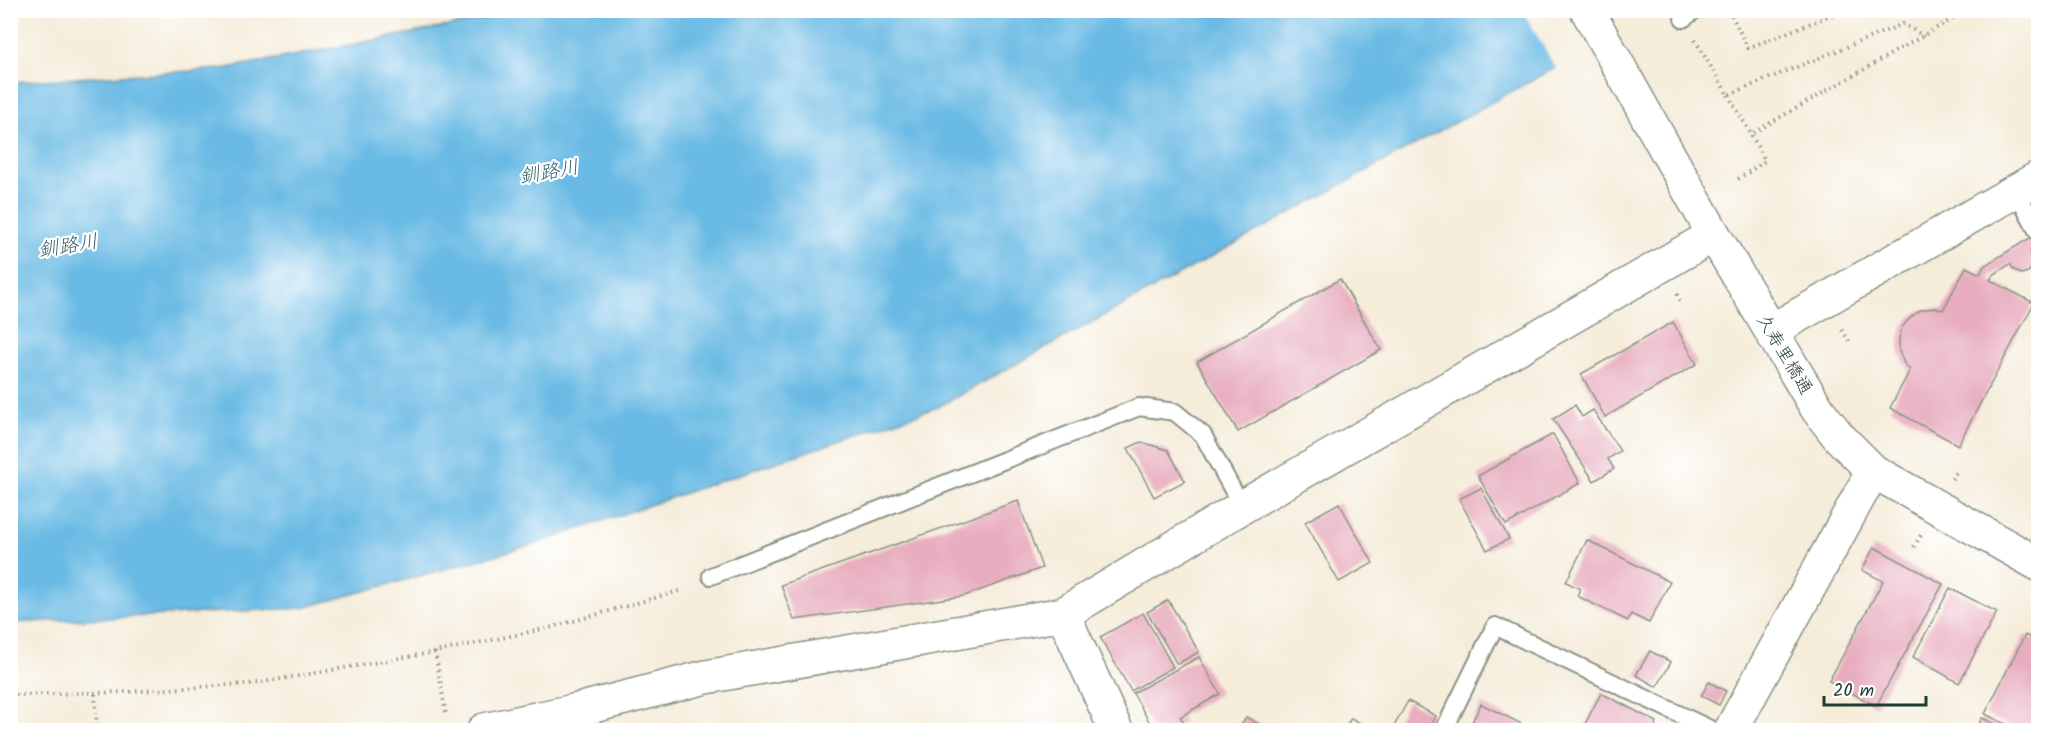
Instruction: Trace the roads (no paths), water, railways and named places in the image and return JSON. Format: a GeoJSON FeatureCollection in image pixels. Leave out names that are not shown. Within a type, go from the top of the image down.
{"type":"FeatureCollection","features":[{"type":"Feature","properties":{"kind":"street","name":"久寿里橋通"},"geometry":{"type":"LineString","coordinates":[[1587,10],[1714,235],[1818,410],[1839,437],[1874,471],[2038,564]]}},
{"type":"Feature","properties":{"kind":"street"},"geometry":{"type":"LineString","coordinates":[[1771,330],[2027,184]]}},
{"type":"Feature","properties":{"kind":"street"},"geometry":{"type":"LineString","coordinates":[[484,730],[575,721],[706,677],[1064,614],[1242,507],[1714,235]]}},
{"type":"Feature","properties":{"kind":"street"},"geometry":{"type":"LineString","coordinates":[[1731,730],[1874,471]]}},
{"type":"Feature","properties":{"kind":"street"},"geometry":{"type":"LineString","coordinates":[[1064,614],[1116,730]]}},
{"type":"Feature","properties":{"kind":"lane"},"geometry":{"type":"LineString","coordinates":[[2027,184],[2038,232]]}},
{"type":"Feature","properties":{"kind":"lane"},"geometry":{"type":"LineString","coordinates":[[711,576],[1139,406],[1175,412],[1203,435],[1242,507]]}},
{"type":"Feature","properties":{"kind":"lane"},"geometry":{"type":"LineString","coordinates":[[1444,730],[1495,626],[1712,730]]}},
{"type":"Feature","properties":{"kind":"water","name":"釧路川"},"geometry":{"type":"Polygon","coordinates":[[[510,10],[1658,11],[938,407],[532,545],[303,608],[11,623],[11,82],[222,69],[496,17],[510,10]]]}}]}
